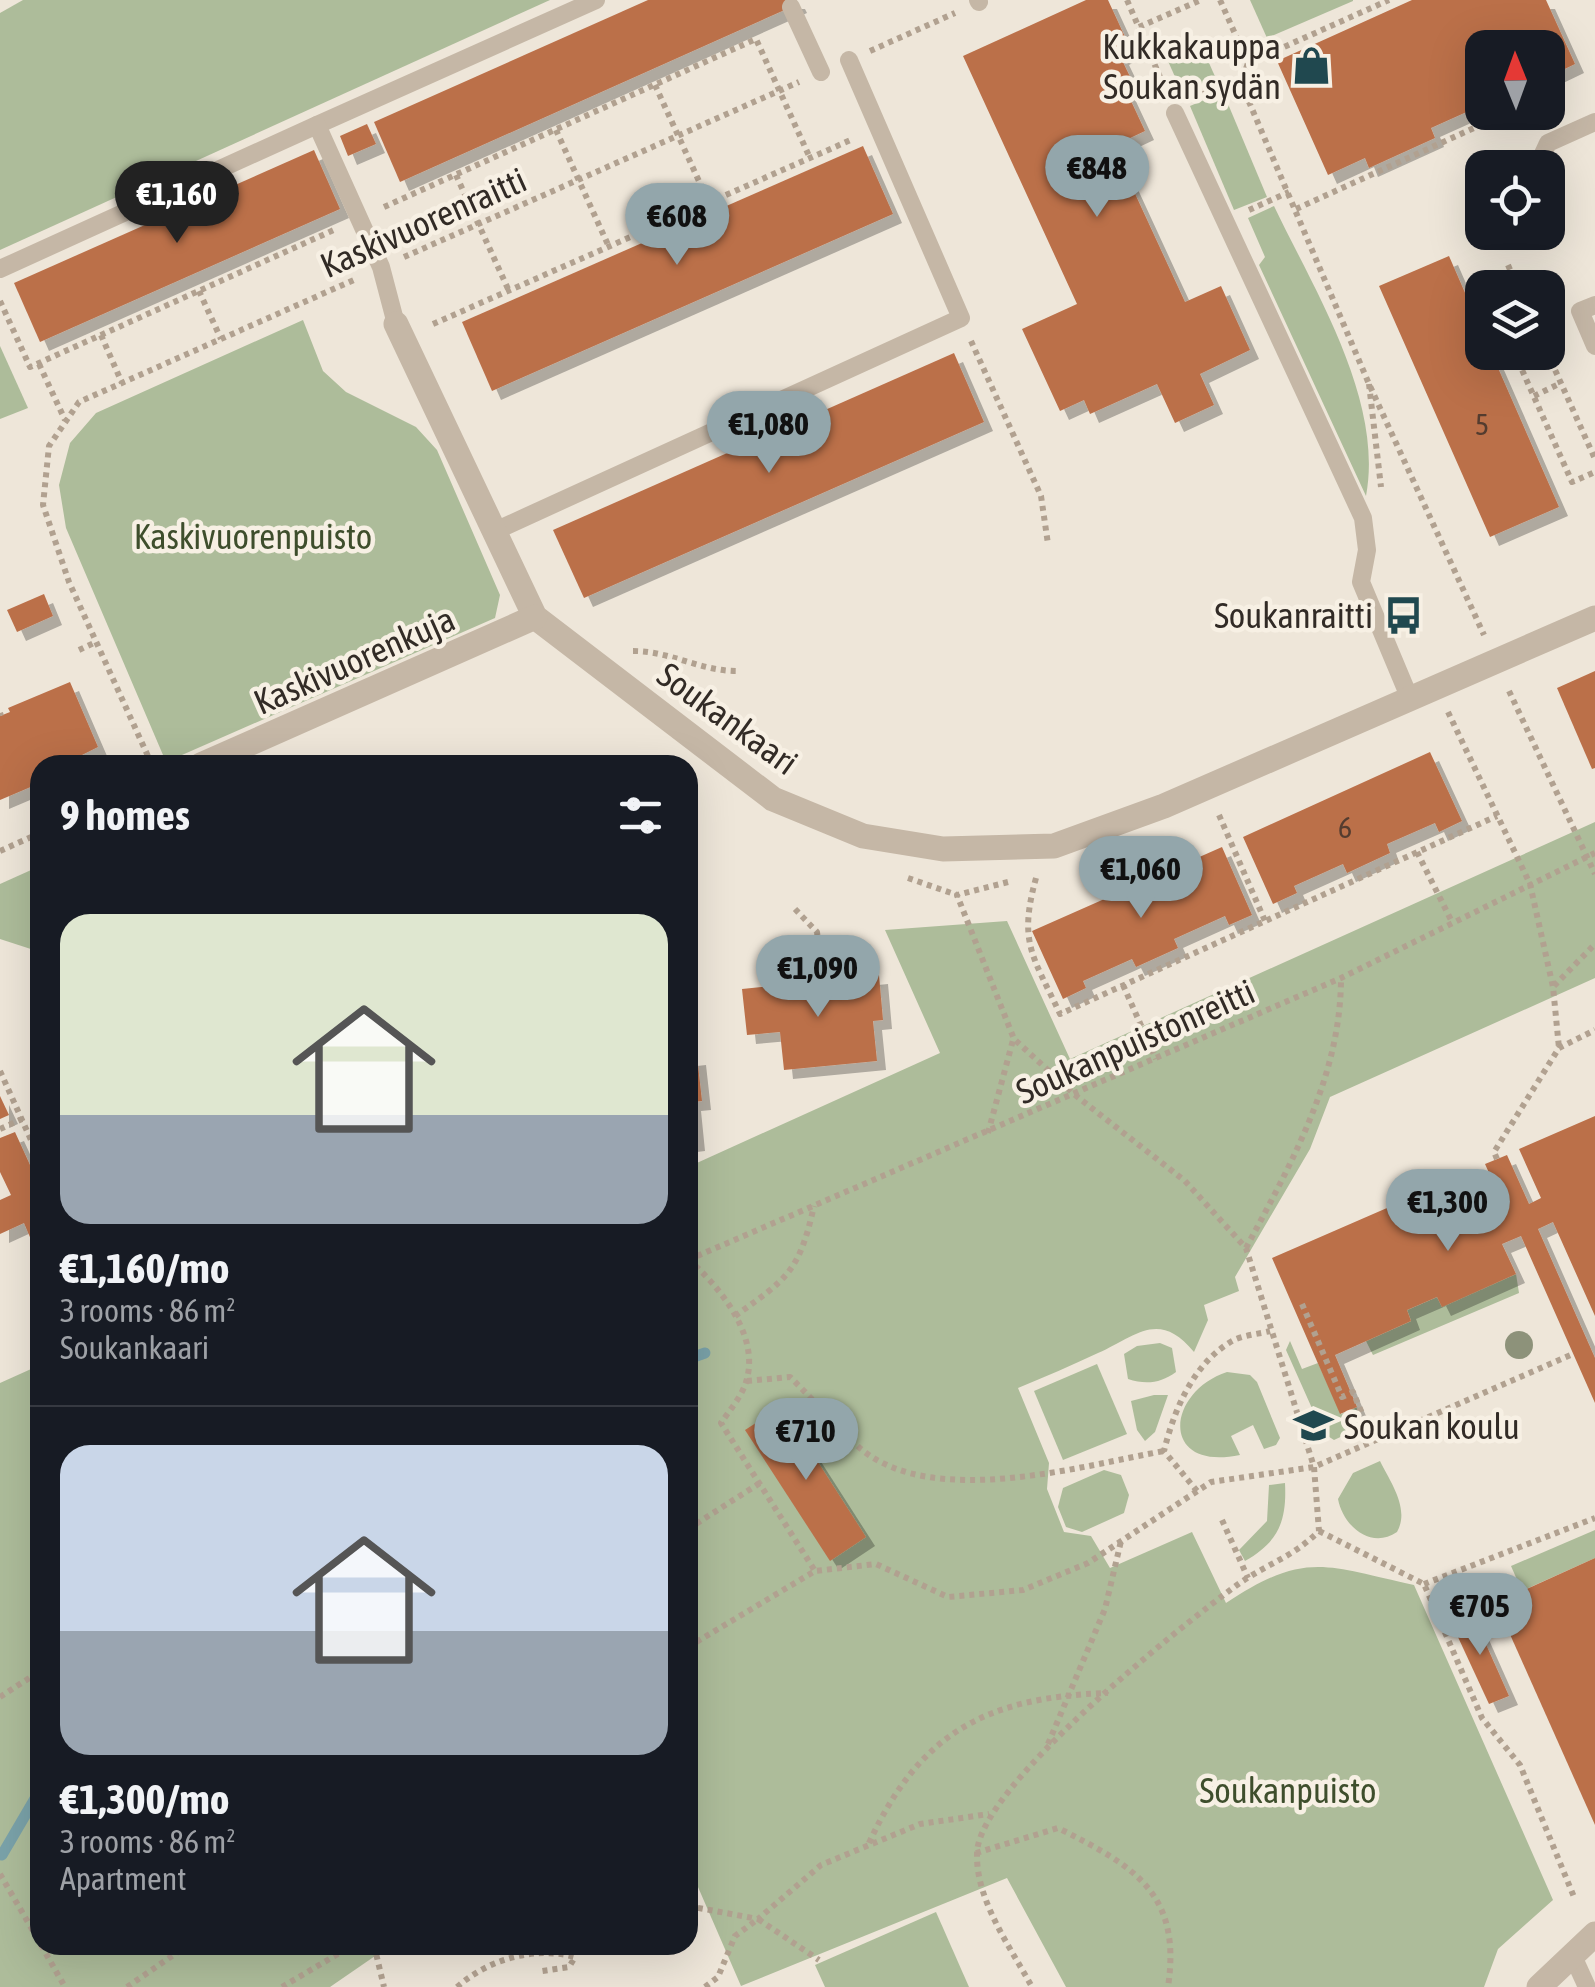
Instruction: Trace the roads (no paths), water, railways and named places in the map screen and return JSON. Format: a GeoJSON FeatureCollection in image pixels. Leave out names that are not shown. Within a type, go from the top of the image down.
{"type":"FeatureCollection","features":[{"type":"Feature","properties":{"kind":"street","name":"Soukankaari"},"geometry":{"type":"LineString","coordinates":[[396,324],[535,617],[773,799],[863,836],[943,849],[1024,849],[1098,832],[1595,618]]}},
{"type":"Feature","properties":{"kind":"street","name":"Kaskivuorenkuja"},"geometry":{"type":"LineString","coordinates":[[224,755],[535,617]]}},
{"type":"Feature","properties":{"kind":"street"},"geometry":{"type":"LineString","coordinates":[[1539,1987],[1595,1934]]}},
{"type":"Feature","properties":{"kind":"lane"},"geometry":{"type":"LineString","coordinates":[[0,268],[596,0]]}},
{"type":"Feature","properties":{"kind":"lane"},"geometry":{"type":"LineString","coordinates":[[791,7],[821,72]]}},
{"type":"Feature","properties":{"kind":"lane"},"geometry":{"type":"LineString","coordinates":[[495,531],[961,318],[849,60]]}},
{"type":"Feature","properties":{"kind":"lane"},"geometry":{"type":"LineString","coordinates":[[1174,110],[1363,518],[1367,550],[1360,582],[1410,699]]}},
{"type":"Feature","properties":{"kind":"lane"},"geometry":{"type":"LineString","coordinates":[[1545,150],[1548,144],[1595,122]]}},
{"type":"Feature","properties":{"kind":"lane"},"geometry":{"type":"LineString","coordinates":[[318,125],[382,267],[396,324]]}},
{"type":"Feature","properties":{"kind":"lane"},"geometry":{"type":"LineString","coordinates":[[1595,305],[1580,312],[1595,346]]}},
{"type":"Feature","properties":{"kind":"lane"},"geometry":{"type":"LineString","coordinates":[[1572,1954],[1587,1987]]}},
{"type":"Feature","properties":{"kind":"waterway"},"geometry":{"type":"LineString","coordinates":[[698,1355],[705,1353]]}},
{"type":"Feature","properties":{"kind":"waterway"},"geometry":{"type":"LineString","coordinates":[[2,1855],[30,1807]]}},
{"type":"Feature","properties":{"kind":"place","name":"Kukkakauppa Soukan sydän"},"geometry":{"type":"Point","coordinates":[1311,66]}},
{"type":"Feature","properties":{"kind":"place","name":"Soukanraitti"},"geometry":{"type":"Point","coordinates":[1403,615]}},
{"type":"Feature","properties":{"kind":"place","name":"Soukan koulu"},"geometry":{"type":"Point","coordinates":[1314,1426]}},
{"type":"Feature","properties":{"kind":"park label","name":"Kaskivuorenpuisto"},"geometry":{"type":"Point","coordinates":[253,536]}},
{"type":"Feature","properties":{"kind":"park label","name":"Soukanpuisto"},"geometry":{"type":"Point","coordinates":[1288,1790]}}]}
